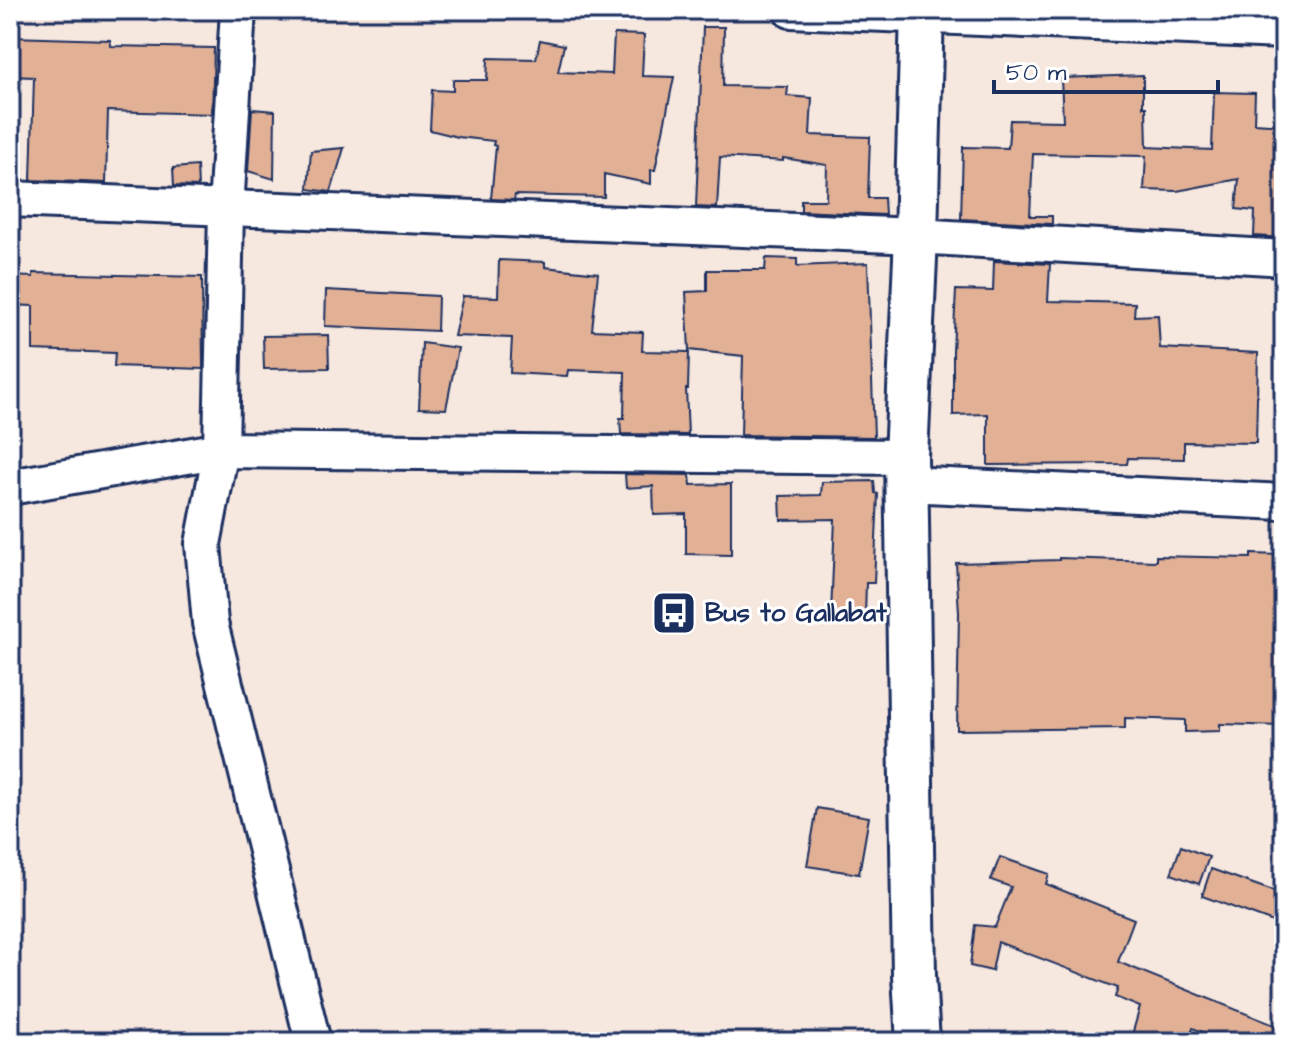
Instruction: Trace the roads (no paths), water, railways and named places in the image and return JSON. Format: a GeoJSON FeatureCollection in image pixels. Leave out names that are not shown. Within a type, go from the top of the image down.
{"type":"FeatureCollection","features":[{"type":"Feature","properties":{"kind":"street"},"geometry":{"type":"LineString","coordinates":[[238,10],[226,209],[221,450],[203,544],[210,623],[313,1042]]}},
{"type":"Feature","properties":{"kind":"street"},"geometry":{"type":"LineString","coordinates":[[791,10],[922,13],[1284,31]]}},
{"type":"Feature","properties":{"kind":"street"},"geometry":{"type":"LineString","coordinates":[[918,1042],[913,944],[906,470],[922,13]]}},
{"type":"Feature","properties":{"kind":"street"},"geometry":{"type":"LineString","coordinates":[[10,199],[916,236],[1284,258]]}},
{"type":"Feature","properties":{"kind":"street"},"geometry":{"type":"LineString","coordinates":[[10,487],[221,450],[906,470],[1284,502]]}},
{"type":"Feature","properties":{"kind":"place","name":"Bus to Gallabat"},"geometry":{"type":"Point","coordinates":[674,613]}}]}
